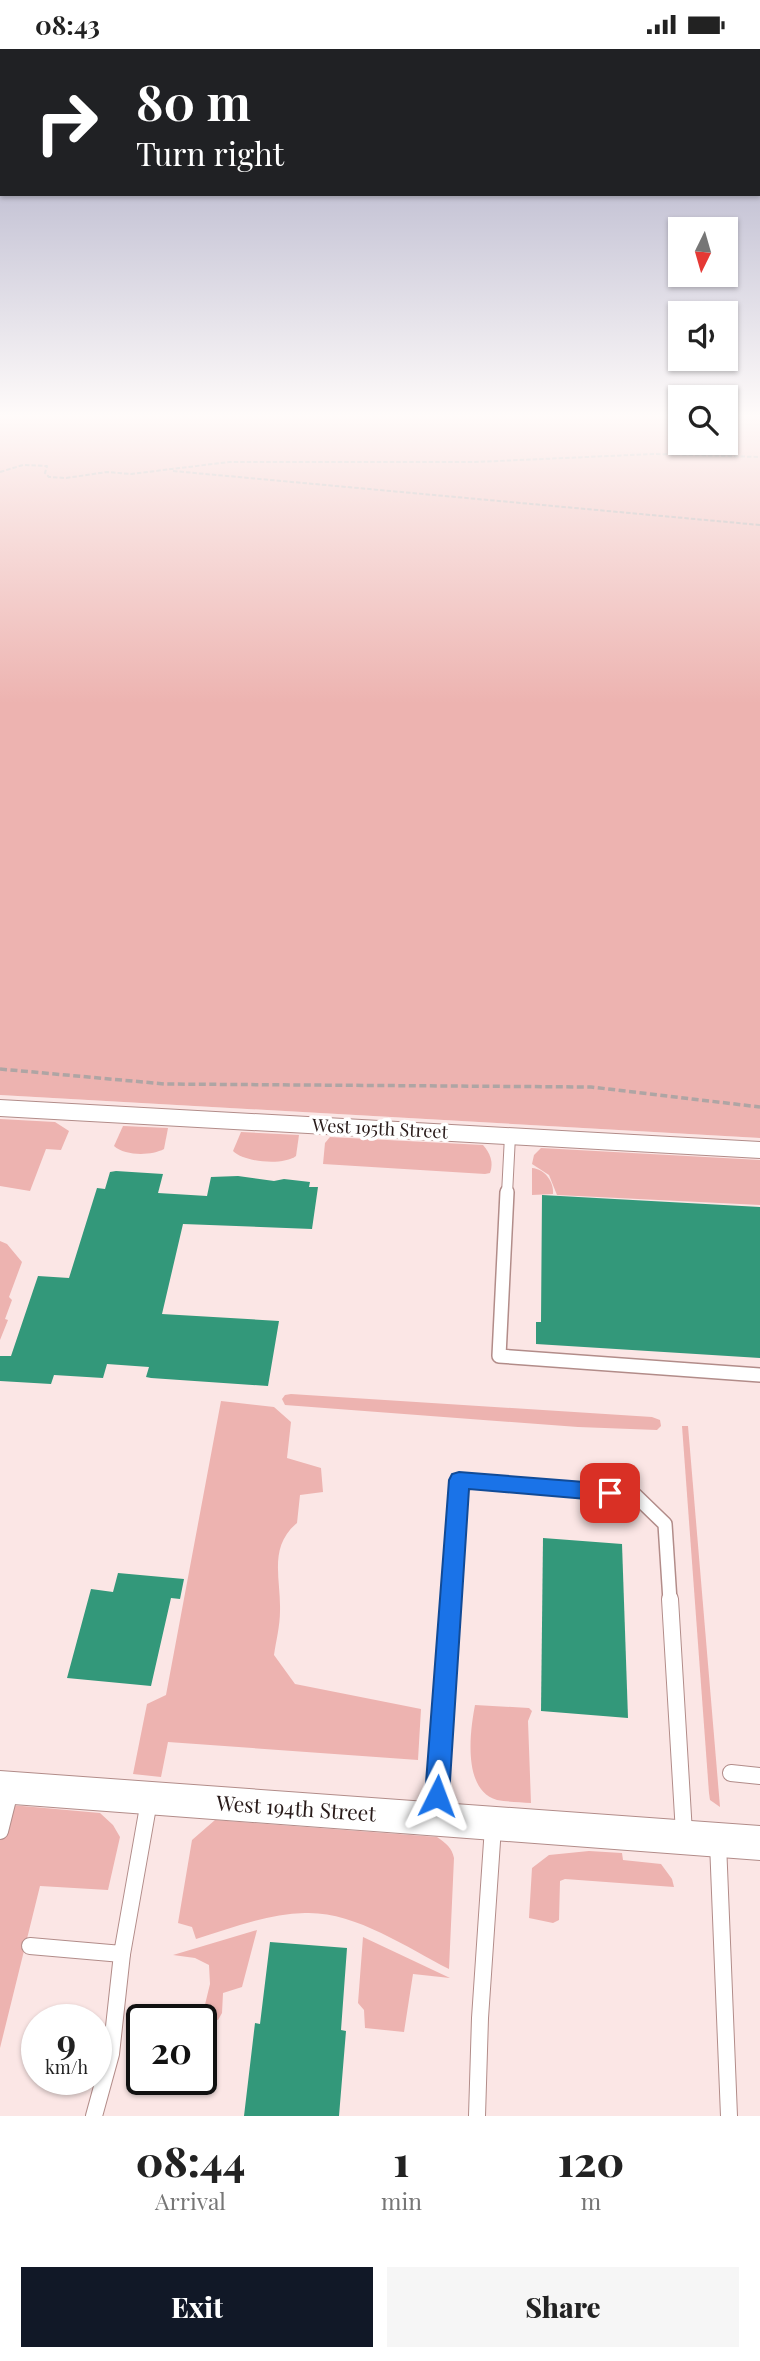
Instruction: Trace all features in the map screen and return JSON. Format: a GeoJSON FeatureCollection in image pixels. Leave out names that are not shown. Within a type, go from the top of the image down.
{"type":"FeatureCollection","features":[{"type":"Feature","properties":{"kind":"street","name":"West 195th Street"},"geometry":{"type":"LineString","coordinates":[[0,1108],[760,1150]]}},
{"type":"Feature","properties":{"kind":"street","name":"West 194th Street"},"geometry":{"type":"LineString","coordinates":[[6,1788],[760,1843]]}},
{"type":"Feature","properties":{"kind":"lane"},"geometry":{"type":"LineString","coordinates":[[510,1136],[499,1356],[760,1375]]}},
{"type":"Feature","properties":{"kind":"lane"},"geometry":{"type":"LineString","coordinates":[[436,1819],[459,1480],[635,1495],[665,1524],[729,2116]]}},
{"type":"Feature","properties":{"kind":"lane"},"geometry":{"type":"LineString","coordinates":[[731,1773],[760,1776]]}},
{"type":"Feature","properties":{"kind":"lane"},"geometry":{"type":"LineString","coordinates":[[0,1831],[6,1788]]}},
{"type":"Feature","properties":{"kind":"lane"},"geometry":{"type":"LineString","coordinates":[[94,2116],[111,2054],[122,1954],[149,1798]]}},
{"type":"Feature","properties":{"kind":"lane"},"geometry":{"type":"LineString","coordinates":[[477,2116],[480,2018],[493,1824]]}},
{"type":"Feature","properties":{"kind":"lane"},"geometry":{"type":"LineString","coordinates":[[30,1946],[122,1954]]}},
{"type":"Feature","properties":{"kind":"path"},"geometry":{"type":"LineString","coordinates":[[614,511],[760,525]]}},
{"type":"Feature","properties":{"kind":"path"},"geometry":{"type":"LineString","coordinates":[[0,1069],[165,1084],[591,1087],[760,1107]]}},
{"type":"Feature","properties":{"kind":"shaded area"},"geometry":{"type":"Polygon","coordinates":[[[0,511],[760,511],[760,1138],[0,1095],[0,511]]]}},
{"type":"Feature","properties":{"kind":"shaded area"},"geometry":{"type":"Polygon","coordinates":[[[0,1095],[760,1138],[760,2116],[0,2116],[0,1095]]]}},
{"type":"Feature","properties":{"kind":"shaded area"},"geometry":{"type":"Polygon","coordinates":[[[0,1119],[55,1122],[69,1131],[61,1150],[46,1149],[30,1191],[0,1186],[0,1119]]]}},
{"type":"Feature","properties":{"kind":"shaded area"},"geometry":{"type":"Polygon","coordinates":[[[123,1126],[168,1128],[164,1149],[138,1154],[119,1149],[114,1146],[123,1126]]]}},
{"type":"Feature","properties":{"kind":"shaded area"},"geometry":{"type":"Polygon","coordinates":[[[241,1132],[299,1135],[296,1156],[273,1162],[238,1155],[233,1151],[241,1132]]]}},
{"type":"Feature","properties":{"kind":"shaded area"},"geometry":{"type":"Polygon","coordinates":[[[330,1137],[483,1145],[492,1165],[490,1173],[485,1174],[323,1164],[325,1143],[330,1137]]]}},
{"type":"Feature","properties":{"kind":"shaded area"},"geometry":{"type":"Polygon","coordinates":[[[541,1148],[760,1160],[760,1205],[557,1195],[549,1175],[532,1164],[534,1155],[541,1148]]]}},
{"type":"Feature","properties":{"kind":"shaded area"},"geometry":{"type":"Polygon","coordinates":[[[532,1168],[548,1177],[553,1194],[532,1195],[532,1168]]]}},
{"type":"Feature","properties":{"kind":"shaded area"},"geometry":{"type":"Polygon","coordinates":[[[0,1241],[7,1244],[22,1262],[9,1297],[12,1300],[5,1319],[8,1320],[0,1340],[0,1241]]]}},
{"type":"Feature","properties":{"kind":"shaded area"},"geometry":{"type":"Polygon","coordinates":[[[291,1394],[652,1417],[660,1420],[661,1426],[657,1430],[578,1427],[285,1405],[282,1399],[291,1394]]]}},
{"type":"Feature","properties":{"kind":"shaded area"},"geometry":{"type":"Polygon","coordinates":[[[221,1401],[274,1407],[291,1422],[287,1458],[321,1468],[323,1492],[300,1495],[297,1523],[282,1542],[279,1553],[280,1617],[274,1655],[295,1684],[421,1709],[418,1760],[168,1742],[161,1777],[133,1774],[147,1704],[166,1695],[221,1401]]]}},
{"type":"Feature","properties":{"kind":"shaded area"},"geometry":{"type":"Polygon","coordinates":[[[682,1426],[688,1426],[720,1807],[710,1800],[709,1793],[682,1426]]]}},
{"type":"Feature","properties":{"kind":"shaded area"},"geometry":{"type":"Polygon","coordinates":[[[475,1705],[529,1708],[532,1711],[528,1721],[531,1803],[497,1800],[486,1794],[478,1785],[471,1759],[471,1729],[475,1705]]]}},
{"type":"Feature","properties":{"kind":"shaded area"},"geometry":{"type":"Polygon","coordinates":[[[0,1804],[100,1813],[113,1825],[120,1837],[108,1890],[40,1886],[0,2048],[0,1804]]]}},
{"type":"Feature","properties":{"kind":"shaded area"},"geometry":{"type":"Polygon","coordinates":[[[215,1820],[437,1837],[448,1846],[454,1858],[449,1969],[361,1924],[323,1914],[277,1916],[196,1939],[192,1927],[178,1923],[192,1840],[215,1820]]]}},
{"type":"Feature","properties":{"kind":"shaded area"},"geometry":{"type":"Polygon","coordinates":[[[589,1851],[622,1853],[623,1860],[661,1864],[672,1879],[674,1887],[565,1879],[560,1881],[559,1920],[553,1923],[529,1918],[532,1868],[549,1855],[589,1851]]]}},
{"type":"Feature","properties":{"kind":"shaded area"},"geometry":{"type":"Polygon","coordinates":[[[257,1930],[242,1987],[223,1993],[222,2013],[218,2020],[217,2004],[205,2004],[210,1984],[209,1965],[195,1958],[173,1955],[257,1930]]]}},
{"type":"Feature","properties":{"kind":"shaded area"},"geometry":{"type":"Polygon","coordinates":[[[363,1937],[450,1978],[413,1974],[404,2032],[365,2028],[364,2010],[358,2003],[363,1937]]]}},
{"type":"Feature","properties":{"kind":"building"},"geometry":{"type":"Polygon","coordinates":[[[110,1172],[163,1174],[158,1193],[207,1196],[211,1177],[238,1176],[274,1181],[284,1179],[310,1182],[309,1187],[318,1187],[312,1229],[183,1224],[162,1314],[279,1321],[268,1386],[151,1378],[146,1377],[149,1367],[107,1364],[103,1378],[54,1375],[51,1384],[0,1381],[0,1356],[11,1356],[38,1276],[69,1278],[97,1188],[105,1189],[110,1172]]]}},
{"type":"Feature","properties":{"kind":"building"},"geometry":{"type":"Polygon","coordinates":[[[542,1195],[760,1207],[760,1358],[536,1344],[536,1322],[541,1322],[542,1195]]]}},
{"type":"Feature","properties":{"kind":"building"},"geometry":{"type":"Polygon","coordinates":[[[543,1538],[622,1544],[628,1718],[541,1711],[543,1538]]]}},
{"type":"Feature","properties":{"kind":"building"},"geometry":{"type":"Polygon","coordinates":[[[118,1573],[184,1579],[180,1599],[171,1598],[151,1686],[67,1678],[91,1589],[113,1592],[118,1573]]]}},
{"type":"Feature","properties":{"kind":"building"},"geometry":{"type":"Polygon","coordinates":[[[270,1942],[347,1948],[341,2030],[346,2031],[339,2116],[244,2116],[255,2023],[260,2024],[270,1942]]]}},
{"type":"Feature","properties":{"kind":"route"},"geometry":{"type":"LineString","coordinates":[[437,1796],[459,1480],[610,1493]]}}]}
